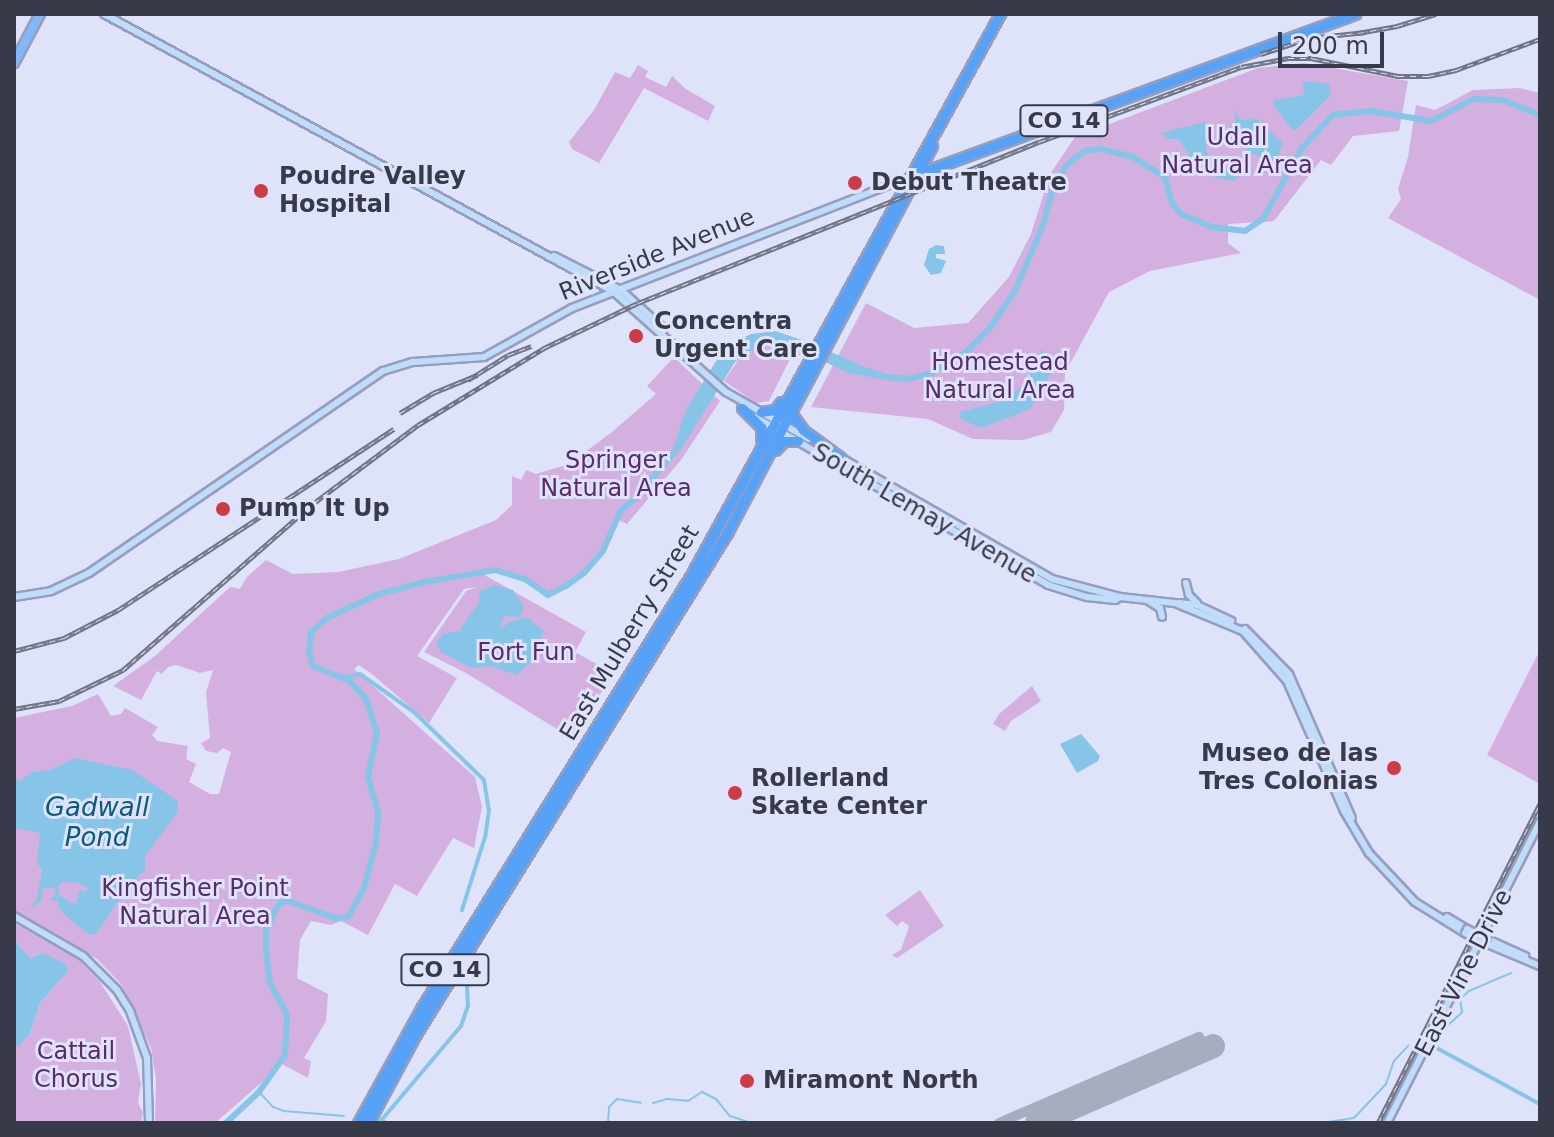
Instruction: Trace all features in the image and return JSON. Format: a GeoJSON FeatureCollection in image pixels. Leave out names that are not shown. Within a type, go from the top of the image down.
{"type":"FeatureCollection","features":[{"type":"Feature","properties":{"kind":"highway","name":"East Mulberry Street"},"geometry":{"type":"LineString","coordinates":[[358,1123],[438,982],[794,404],[808,371],[1000,14]]}},
{"type":"Feature","properties":{"kind":"highway","name":"Riverside Avenue"},"geometry":{"type":"LineString","coordinates":[[913,176],[1355,14]]}},
{"type":"Feature","properties":{"kind":"highway","name":"East Mulberry Street"},"geometry":{"type":"LineString","coordinates":[[840,311],[898,196],[913,176]]}},
{"type":"Feature","properties":{"kind":"highway"},"geometry":{"type":"LineString","coordinates":[[888,185],[898,196]]}},
{"type":"Feature","properties":{"kind":"highway","name":"East Mulberry Street"},"geometry":{"type":"LineString","coordinates":[[778,426],[797,381],[808,371]]}},
{"type":"Feature","properties":{"kind":"highway"},"geometry":{"type":"LineString","coordinates":[[761,412],[775,410],[797,381]]}},
{"type":"Feature","properties":{"kind":"highway"},"geometry":{"type":"LineString","coordinates":[[794,404],[793,416],[800,426],[841,458]]}},
{"type":"Feature","properties":{"kind":"highway"},"geometry":{"type":"LineString","coordinates":[[741,405],[763,429],[751,473]]}},
{"type":"Feature","properties":{"kind":"highway"},"geometry":{"type":"LineString","coordinates":[[751,473],[780,444],[798,441]]}},
{"type":"Feature","properties":{"kind":"highway","name":"East Mulberry Street"},"geometry":{"type":"LineString","coordinates":[[368,1123],[416,1034],[727,533],[725,526],[751,473]]}},
{"type":"Feature","properties":{"kind":"highway"},"geometry":{"type":"LineString","coordinates":[[681,611],[716,541],[715,533]]}},
{"type":"Feature","properties":{"kind":"highway"},"geometry":{"type":"LineString","coordinates":[[438,982],[496,896],[509,886],[508,880],[529,834]]}},
{"type":"Feature","properties":{"kind":"main road"},"geometry":{"type":"LineString","coordinates":[[14,63],[40,14]]}},
{"type":"Feature","properties":{"kind":"main road","name":"South Lemay Avenue"},"geometry":{"type":"LineString","coordinates":[[104,14],[618,291],[662,327],[663,332],[741,405],[841,458],[1042,574],[1120,597],[1175,603]]}},
{"type":"Feature","properties":{"kind":"main road","name":"Riverside Avenue"},"geometry":{"type":"LineString","coordinates":[[14,597],[65,586],[89,573],[378,373],[413,362],[484,357],[595,298],[913,176]]}},
{"type":"Feature","properties":{"kind":"main road","name":"South Lemay Avenue"},"geometry":{"type":"LineString","coordinates":[[554,256],[618,291]]}},
{"type":"Feature","properties":{"kind":"main road"},"geometry":{"type":"LineString","coordinates":[[595,298],[597,282]]}},
{"type":"Feature","properties":{"kind":"main road","name":"South Lemay Avenue"},"geometry":{"type":"LineString","coordinates":[[741,405],[761,412],[798,441],[1048,585],[1087,597],[1115,600],[1120,597]]}},
{"type":"Feature","properties":{"kind":"main road"},"geometry":{"type":"LineString","coordinates":[[1186,583],[1189,595],[1207,609],[1251,633],[1289,674],[1351,817],[1375,855],[1422,901],[1466,931]]}},
{"type":"Feature","properties":{"kind":"main road"},"geometry":{"type":"LineString","coordinates":[[1147,600],[1160,608],[1162,617]]}},
{"type":"Feature","properties":{"kind":"main road"},"geometry":{"type":"LineString","coordinates":[[1175,603],[1207,609]]}},
{"type":"Feature","properties":{"kind":"main road"},"geometry":{"type":"LineString","coordinates":[[1175,603],[1236,626],[1272,661],[1287,681],[1344,811],[1369,853],[1415,902],[1486,941],[1540,964]]}},
{"type":"Feature","properties":{"kind":"main road","name":"East Vine Drive"},"geometry":{"type":"LineString","coordinates":[[1387,1123],[1540,822]]}},
{"type":"Feature","properties":{"kind":"main road"},"geometry":{"type":"LineString","coordinates":[[14,916],[83,956],[117,990],[130,1011],[147,1058],[149,1123]]}},
{"type":"Feature","properties":{"kind":"green space","name":"Homestead Natural Area"},"geometry":{"type":"Polygon","coordinates":[[[1304,63],[1408,81],[1399,131],[1353,136],[1331,165],[1321,160],[1274,221],[1228,224],[1228,243],[1241,253],[1150,271],[1109,292],[1065,373],[1064,410],[1051,432],[1023,440],[973,439],[928,419],[811,407],[866,303],[914,328],[968,323],[1009,277],[1031,234],[1050,174],[1075,137],[1258,68],[1304,63]]]}},
{"type":"Feature","properties":{"kind":"green space"},"geometry":{"type":"Polygon","coordinates":[[[638,65],[648,71],[645,77],[666,87],[672,76],[686,89],[715,106],[708,121],[644,88],[599,163],[572,149],[569,142],[594,110],[615,72],[630,78],[638,65]]]}},
{"type":"Feature","properties":{"kind":"green space"},"geometry":{"type":"Polygon","coordinates":[[[1520,88],[1540,93],[1540,300],[1388,218],[1401,199],[1398,189],[1408,157],[1416,105],[1435,110],[1473,90],[1520,88]]]}},
{"type":"Feature","properties":{"kind":"green space"},"geometry":{"type":"Polygon","coordinates":[[[771,343],[805,353],[790,359],[769,401],[756,403],[724,381],[743,353],[771,343]]]}},
{"type":"Feature","properties":{"kind":"green space","name":"Kingfisher Point Natural Area"},"geometry":{"type":"Polygon","coordinates":[[[674,357],[720,401],[681,460],[627,524],[617,519],[603,551],[584,573],[548,595],[525,579],[495,570],[481,573],[586,632],[575,652],[613,673],[573,739],[466,673],[424,652],[466,591],[478,587],[464,589],[417,656],[457,678],[429,723],[373,675],[359,665],[354,669],[475,777],[482,807],[474,848],[453,838],[417,896],[395,884],[368,935],[341,921],[331,925],[311,921],[300,940],[297,978],[328,994],[326,1021],[304,1058],[311,1061],[308,1078],[278,1062],[261,1083],[215,1123],[155,1123],[156,1079],[151,1048],[121,984],[97,959],[14,911],[14,718],[72,706],[98,694],[111,716],[121,714],[125,708],[158,727],[152,735],[157,741],[188,746],[186,759],[196,764],[189,782],[210,794],[219,794],[231,752],[223,748],[217,753],[206,751],[201,743],[210,738],[206,692],[213,670],[200,673],[176,665],[168,667],[162,674],[157,671],[141,700],[113,686],[155,656],[230,587],[240,589],[247,577],[266,560],[293,574],[338,572],[399,559],[496,520],[512,505],[512,476],[521,480],[526,470],[536,474],[569,464],[656,394],[647,386],[674,357]]]}},
{"type":"Feature","properties":{"kind":"green space"},"geometry":{"type":"Polygon","coordinates":[[[1540,650],[1540,784],[1487,755],[1540,650]]]}},
{"type":"Feature","properties":{"kind":"green space"},"geometry":{"type":"Polygon","coordinates":[[[1032,686],[1041,701],[1011,721],[1005,731],[993,724],[999,714],[1032,686]]]}},
{"type":"Feature","properties":{"kind":"green space"},"geometry":{"type":"Polygon","coordinates":[[[920,890],[944,926],[897,958],[892,955],[901,950],[909,926],[902,921],[897,926],[885,915],[920,890]]]}},
{"type":"Feature","properties":{"kind":"green space","name":"Cattail Chorus"},"geometry":{"type":"Polygon","coordinates":[[[14,923],[77,958],[100,982],[128,1026],[141,1084],[138,1102],[143,1113],[141,1123],[14,1123],[14,1041],[20,1046],[30,1033],[40,1003],[69,970],[43,953],[30,958],[14,939],[14,923]]]}},
{"type":"Feature","properties":{"kind":"water"},"geometry":{"type":"Polygon","coordinates":[[[1303,81],[1329,84],[1331,95],[1296,130],[1292,130],[1273,104],[1274,100],[1304,95],[1303,81]]]}},
{"type":"Feature","properties":{"kind":"water"},"geometry":{"type":"Polygon","coordinates":[[[1234,109],[1241,120],[1257,119],[1283,143],[1275,166],[1235,143],[1230,127],[1236,121],[1234,109]]]}},
{"type":"Feature","properties":{"kind":"water"},"geometry":{"type":"Polygon","coordinates":[[[1205,122],[1206,151],[1215,165],[1244,172],[1234,181],[1201,174],[1206,164],[1191,159],[1179,139],[1168,139],[1161,133],[1205,122]]]}},
{"type":"Feature","properties":{"kind":"water"},"geometry":{"type":"Polygon","coordinates":[[[936,245],[944,246],[945,254],[936,254],[936,258],[946,261],[941,273],[931,275],[924,265],[929,249],[936,245]]]}},
{"type":"Feature","properties":{"kind":"water"},"geometry":{"type":"Polygon","coordinates":[[[775,331],[894,376],[894,381],[848,373],[805,352],[771,342],[735,362],[680,451],[670,458],[686,410],[716,361],[734,342],[751,334],[775,331]]]}},
{"type":"Feature","properties":{"kind":"water"},"geometry":{"type":"Polygon","coordinates":[[[1041,350],[1053,358],[1052,372],[1030,409],[981,428],[961,419],[960,412],[1002,401],[1021,387],[1041,350]]]}},
{"type":"Feature","properties":{"kind":"water"},"geometry":{"type":"Polygon","coordinates":[[[494,585],[513,590],[524,607],[520,617],[504,616],[499,631],[509,622],[527,617],[544,631],[529,664],[516,675],[491,666],[471,668],[441,652],[436,643],[443,634],[459,631],[479,602],[480,591],[494,585]]]}},
{"type":"Feature","properties":{"kind":"water"},"geometry":{"type":"Polygon","coordinates":[[[1081,734],[1100,756],[1098,761],[1077,773],[1060,744],[1081,734]]]}},
{"type":"Feature","properties":{"kind":"water","name":"Gadwall Pond"},"geometry":{"type":"Polygon","coordinates":[[[75,758],[132,770],[178,801],[177,813],[145,856],[145,870],[127,888],[96,934],[90,935],[69,919],[58,907],[59,902],[49,899],[56,895],[55,887],[42,889],[42,900],[31,909],[37,898],[42,870],[37,863],[40,833],[14,828],[14,779],[20,781],[32,772],[50,770],[75,758]],[[63,882],[58,885],[59,894],[70,903],[76,903],[81,889],[85,893],[88,888],[79,883],[63,882]]]}},
{"type":"Feature","properties":{"kind":"water"},"geometry":{"type":"Polygon","coordinates":[[[14,939],[30,958],[43,953],[64,963],[69,970],[40,1003],[30,1033],[19,1047],[14,1041],[14,939]]]}},
{"type":"Feature","properties":{"kind":"waterway"},"geometry":{"type":"LineString","coordinates":[[888,377],[908,379],[932,373],[964,354],[990,328],[1015,291],[1043,225],[1055,181],[1069,163],[1085,151],[1101,149],[1133,157],[1165,177],[1172,203],[1181,214],[1212,227],[1245,231],[1263,219],[1302,148],[1333,115],[1371,111],[1431,121],[1474,99],[1502,100],[1540,115]]}},
{"type":"Feature","properties":{"kind":"waterway"},"geometry":{"type":"LineString","coordinates":[[226,1123],[259,1092],[285,1055],[287,1014],[270,983],[266,948],[266,930],[274,913],[280,903],[288,901],[335,918],[348,917],[364,888],[376,843],[378,812],[368,776],[377,733],[366,699],[350,681],[313,666],[309,651],[311,632],[327,618],[376,595],[425,582],[495,570],[525,579],[548,595],[584,573],[603,551],[621,510],[637,497],[675,451]]}},
{"type":"Feature","properties":{"kind":"waterway"},"geometry":{"type":"LineString","coordinates":[[343,678],[360,674],[415,713],[484,780],[489,810],[485,837],[462,910]]}},
{"type":"Feature","properties":{"kind":"waterway"},"geometry":{"type":"LineString","coordinates":[[379,1123],[461,1026],[468,1006],[466,965]]}},
{"type":"Feature","properties":{"kind":"waterway"},"geometry":{"type":"LineString","coordinates":[[1433,1046],[1443,1030],[1462,1012],[1460,999],[1469,991],[1511,973]]}},
{"type":"Feature","properties":{"kind":"waterway"},"geometry":{"type":"LineString","coordinates":[[1322,1123],[1354,1118],[1386,1084],[1394,1061],[1408,1046]]}},
{"type":"Feature","properties":{"kind":"waterway"},"geometry":{"type":"LineString","coordinates":[[1433,1046],[1540,1104]]}},
{"type":"Feature","properties":{"kind":"waterway"},"geometry":{"type":"LineString","coordinates":[[259,1092],[273,1107],[284,1111],[344,1116]]}},
{"type":"Feature","properties":{"kind":"waterway"},"geometry":{"type":"LineString","coordinates":[[653,1103],[667,1099],[688,1101],[702,1092],[716,1099],[730,1116],[752,1123]]}},
{"type":"Feature","properties":{"kind":"waterway"},"geometry":{"type":"LineString","coordinates":[[608,1123],[609,1107],[617,1099],[641,1103]]}},
{"type":"Feature","properties":{"kind":"waterway"},"geometry":{"type":"LineString","coordinates":[[378,1117],[388,1123]]}},
{"type":"Feature","properties":{"kind":"taxiway"},"geometry":{"type":"LineString","coordinates":[[999,1123],[1199,1037],[1205,1050]]}},
{"type":"Feature","properties":{"kind":"runway"},"geometry":{"type":"LineString","coordinates":[[1037,1123],[1213,1046]]}},
{"type":"Feature","properties":{"kind":"railway"},"geometry":{"type":"LineString","coordinates":[[1358,33],[1397,26],[1436,14]]}},
{"type":"Feature","properties":{"kind":"railway"},"geometry":{"type":"LineString","coordinates":[[1261,54],[1310,38],[1366,32]]}},
{"type":"Feature","properties":{"kind":"railway"},"geometry":{"type":"LineString","coordinates":[[14,709],[59,701],[123,670],[314,503],[418,425],[544,348],[638,303],[1039,142],[1241,67],[1288,58],[1311,58],[1398,76],[1428,76],[1456,70],[1540,39]]}},
{"type":"Feature","properties":{"kind":"railway"},"geometry":{"type":"LineString","coordinates":[[468,380],[508,355],[531,346]]}},
{"type":"Feature","properties":{"kind":"railway"},"geometry":{"type":"LineString","coordinates":[[400,413],[433,393],[477,375]]}},
{"type":"Feature","properties":{"kind":"railway"},"geometry":{"type":"LineString","coordinates":[[14,651],[64,638],[118,610],[394,429]]}},
{"type":"Feature","properties":{"kind":"railway"},"geometry":{"type":"LineString","coordinates":[[1378,1123],[1540,804]]}},
{"type":"Feature","properties":{"kind":"place","name":"Debut Theatre"},"geometry":{"type":"Point","coordinates":[855,183]}},
{"type":"Feature","properties":{"kind":"place","name":"Poudre Valley Hospital"},"geometry":{"type":"Point","coordinates":[261,191]}},
{"type":"Feature","properties":{"kind":"place","name":"Concentra Urgent Care"},"geometry":{"type":"Point","coordinates":[636,336]}},
{"type":"Feature","properties":{"kind":"place","name":"Pump It Up"},"geometry":{"type":"Point","coordinates":[223,509]}},
{"type":"Feature","properties":{"kind":"place","name":"Museo de las Tres Colonias"},"geometry":{"type":"Point","coordinates":[1394,768]}},
{"type":"Feature","properties":{"kind":"place","name":"Rollerland Skate Center"},"geometry":{"type":"Point","coordinates":[735,793]}},
{"type":"Feature","properties":{"kind":"place","name":"Miramont North"},"geometry":{"type":"Point","coordinates":[747,1081]}},
{"type":"Feature","properties":{"kind":"park label","name":"Udall Natural Area"},"geometry":{"type":"Point","coordinates":[1237,152]}},
{"type":"Feature","properties":{"kind":"park label","name":"Springer Natural Area"},"geometry":{"type":"Point","coordinates":[616,475]}},
{"type":"Feature","properties":{"kind":"park label","name":"Fort Fun"},"geometry":{"type":"Point","coordinates":[526,653]}}]}
